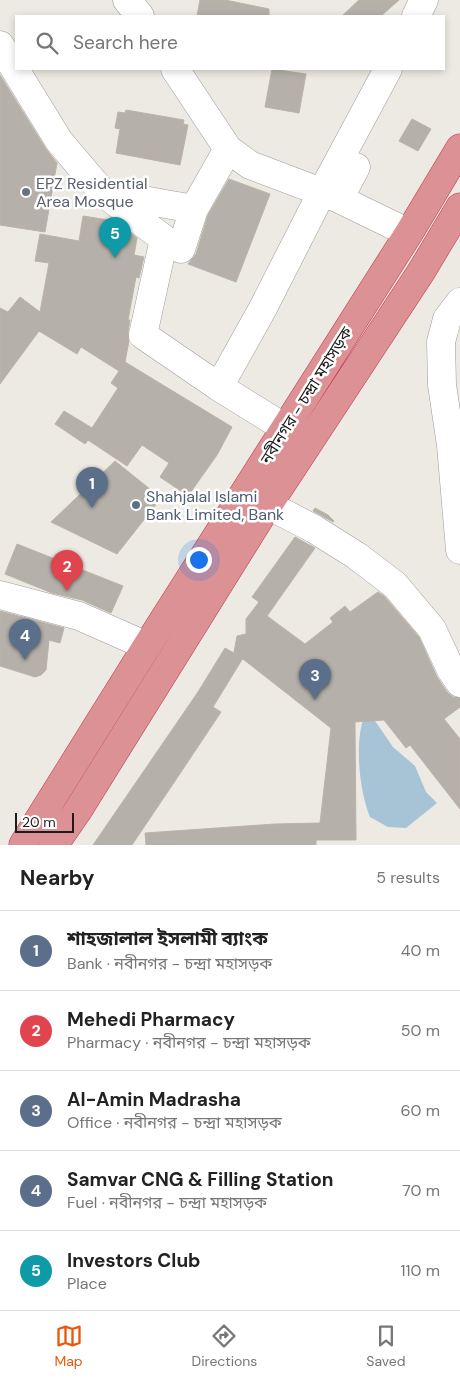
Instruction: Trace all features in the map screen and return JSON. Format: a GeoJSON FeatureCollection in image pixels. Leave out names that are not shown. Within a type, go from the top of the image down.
{"type":"FeatureCollection","features":[{"type":"Feature","properties":{"kind":"highway","name":"নবীনগর - চন্দ্রা মহাসড়ক"},"geometry":{"type":"LineString","coordinates":[[23,845],[409,233],[460,148]]}},
{"type":"Feature","properties":{"kind":"highway","name":"নবীনগর - চন্দ্রা মহাসড়ক"},"geometry":{"type":"LineString","coordinates":[[54,845],[82,804],[268,505],[421,272],[460,207]]}},
{"type":"Feature","properties":{"kind":"street"},"geometry":{"type":"LineString","coordinates":[[128,0],[139,15]]}},
{"type":"Feature","properties":{"kind":"street"},"geometry":{"type":"LineString","coordinates":[[416,15],[424,0]]}},
{"type":"Feature","properties":{"kind":"street"},"geometry":{"type":"LineString","coordinates":[[0,45],[15,69]]}},
{"type":"Feature","properties":{"kind":"street"},"geometry":{"type":"LineString","coordinates":[[15,70],[59,141],[103,193],[164,239],[181,249],[194,208],[228,149]]}},
{"type":"Feature","properties":{"kind":"street"},"geometry":{"type":"LineString","coordinates":[[176,70],[228,149],[250,165],[330,195],[409,233]]}},
{"type":"Feature","properties":{"kind":"street"},"geometry":{"type":"LineString","coordinates":[[330,195],[388,70]]}},
{"type":"Feature","properties":{"kind":"street"},"geometry":{"type":"LineString","coordinates":[[219,387],[330,195],[390,102],[393,70]]}},
{"type":"Feature","properties":{"kind":"street"},"geometry":{"type":"LineString","coordinates":[[103,193],[194,208]]}},
{"type":"Feature","properties":{"kind":"street"},"geometry":{"type":"LineString","coordinates":[[164,239],[143,335],[219,387],[285,428]]}},
{"type":"Feature","properties":{"kind":"street"},"geometry":{"type":"LineString","coordinates":[[460,302],[447,319],[441,342],[442,385],[457,488],[460,550]]}},
{"type":"Feature","properties":{"kind":"street"},"geometry":{"type":"LineString","coordinates":[[268,505],[314,529],[357,556],[395,586],[432,629],[451,670],[460,683]]}},
{"type":"Feature","properties":{"kind":"street"},"geometry":{"type":"LineString","coordinates":[[0,595],[79,616],[147,646]]}},
{"type":"Feature","properties":{"kind":"water"},"geometry":{"type":"Polygon","coordinates":[[[365,714],[373,718],[393,747],[415,766],[426,792],[437,803],[406,828],[388,827],[370,817],[366,806],[359,766],[360,738],[365,714]]]}},
{"type":"Feature","properties":{"kind":"building"},"geometry":{"type":"Polygon","coordinates":[[[200,0],[225,0],[269,9],[269,15],[197,15],[200,0]]]}},
{"type":"Feature","properties":{"kind":"building"},"geometry":{"type":"Polygon","coordinates":[[[359,0],[399,0],[382,15],[343,15],[359,0]]]}},
{"type":"Feature","properties":{"kind":"building"},"geometry":{"type":"Polygon","coordinates":[[[272,70],[306,74],[299,113],[265,107],[272,70]]]}},
{"type":"Feature","properties":{"kind":"building","name":"EPZ Residential Area Mosque"},"geometry":{"type":"Polygon","coordinates":[[[0,75],[46,149],[57,163],[45,232],[0,225],[0,75]]]}},
{"type":"Feature","properties":{"kind":"building"},"geometry":{"type":"Polygon","coordinates":[[[126,110],[184,120],[183,124],[188,125],[180,165],[116,153],[120,129],[115,128],[118,112],[125,113],[126,110]]]}},
{"type":"Feature","properties":{"kind":"building"},"geometry":{"type":"Polygon","coordinates":[[[412,119],[431,129],[418,151],[399,141],[412,119]]]}},
{"type":"Feature","properties":{"kind":"building"},"geometry":{"type":"Polygon","coordinates":[[[229,179],[270,194],[236,282],[188,264],[196,254],[208,215],[229,179]]]}},
{"type":"Feature","properties":{"kind":"building"},"geometry":{"type":"Polygon","coordinates":[[[83,216],[115,221],[137,238],[134,255],[144,257],[139,278],[136,277],[128,320],[130,320],[129,341],[125,362],[232,427],[217,455],[188,496],[160,477],[169,463],[142,445],[127,466],[88,440],[85,444],[55,424],[64,411],[92,428],[118,388],[111,383],[119,371],[81,347],[77,354],[39,331],[0,384],[0,308],[8,312],[20,297],[40,312],[49,263],[35,261],[40,234],[79,241],[83,216]]]}},
{"type":"Feature","properties":{"kind":"building"},"geometry":{"type":"Polygon","coordinates":[[[115,461],[161,498],[117,554],[51,522],[115,461]]]}},
{"type":"Feature","properties":{"kind":"building"},"geometry":{"type":"Polygon","coordinates":[[[315,508],[328,515],[334,521],[313,511],[315,508]]]}},
{"type":"Feature","properties":{"kind":"building"},"geometry":{"type":"Polygon","coordinates":[[[295,537],[315,548],[267,616],[305,644],[333,622],[330,618],[345,606],[350,612],[378,592],[384,596],[419,637],[437,677],[447,692],[453,697],[460,698],[460,707],[444,719],[460,739],[460,809],[410,745],[406,748],[384,720],[355,722],[356,840],[316,840],[316,845],[146,845],[145,833],[275,824],[320,823],[331,728],[234,652],[237,636],[246,634],[246,619],[259,602],[252,597],[295,537]]]}},
{"type":"Feature","properties":{"kind":"building"},"geometry":{"type":"Polygon","coordinates":[[[17,544],[123,586],[111,613],[82,600],[52,593],[5,574],[17,544]]]}},
{"type":"Feature","properties":{"kind":"building"},"geometry":{"type":"Polygon","coordinates":[[[0,611],[64,628],[60,643],[49,640],[46,670],[41,675],[35,677],[0,666],[0,611]]]}},
{"type":"Feature","properties":{"kind":"building"},"geometry":{"type":"Polygon","coordinates":[[[225,648],[243,658],[213,707],[221,712],[175,781],[132,845],[93,845],[198,692],[225,648]]]}},
{"type":"Feature","properties":{"kind":"place","name":"EPZ Residential Area Mosque"},"geometry":{"type":"Point","coordinates":[26,192]}},
{"type":"Feature","properties":{"kind":"place","name":"Investors Club"},"geometry":{"type":"Point","coordinates":[115,258]}},
{"type":"Feature","properties":{"kind":"place","name":"Shahjalal Islami Bank Limited, Bank"},"geometry":{"type":"Point","coordinates":[136,505]}},
{"type":"Feature","properties":{"kind":"place","name":"শাহজালাল ইসলামী ব্যাংক"},"geometry":{"type":"Point","coordinates":[92,508]}},
{"type":"Feature","properties":{"kind":"place","name":"Mehedi Pharmacy"},"geometry":{"type":"Point","coordinates":[67,591]}},
{"type":"Feature","properties":{"kind":"place","name":"Samvar CNG & Filling Station"},"geometry":{"type":"Point","coordinates":[25,660]}},
{"type":"Feature","properties":{"kind":"place","name":"Al-Amin Madrasha"},"geometry":{"type":"Point","coordinates":[315,700]}}]}
